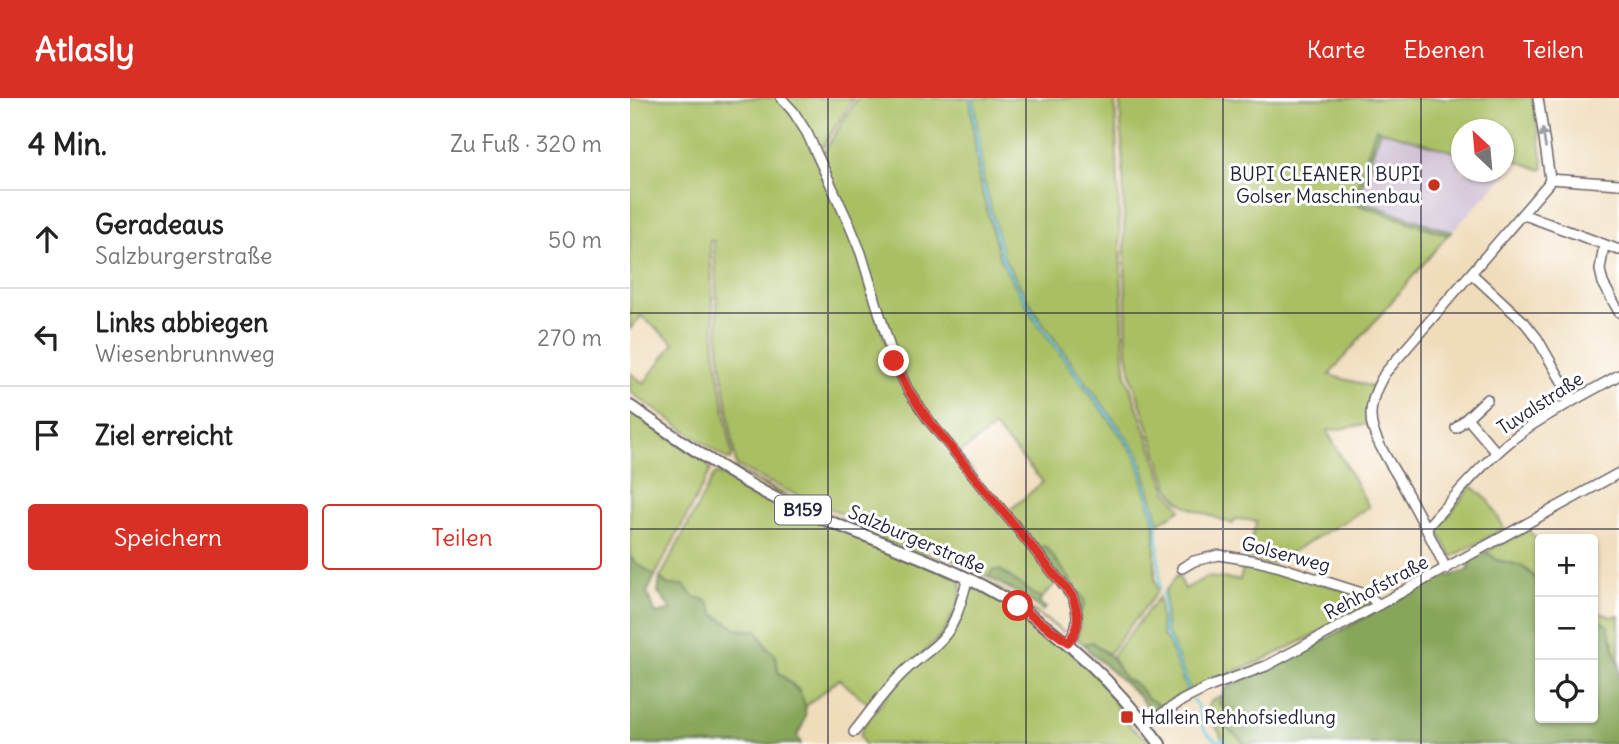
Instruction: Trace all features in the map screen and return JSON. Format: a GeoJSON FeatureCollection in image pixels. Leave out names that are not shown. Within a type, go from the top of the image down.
{"type":"FeatureCollection","features":[{"type":"Feature","properties":{"kind":"main road","name":"Salzburgerstraße"},"geometry":{"type":"LineString","coordinates":[[630,405],[727,471],[775,498],[968,578],[1018,606],[1068,642],[1098,669],[1160,744]]}},
{"type":"Feature","properties":{"kind":"street"},"geometry":{"type":"LineString","coordinates":[[782,98],[807,133],[850,226],[894,361],[908,390],[930,422],[1072,596],[1078,617],[1076,629],[1068,642]]}},
{"type":"Feature","properties":{"kind":"street"},"geometry":{"type":"LineString","coordinates":[[1446,569],[1427,527],[1380,445],[1373,429],[1372,402],[1385,373],[1548,184],[1550,179],[1538,98]]}},
{"type":"Feature","properties":{"kind":"street"},"geometry":{"type":"LineString","coordinates":[[1550,179],[1619,184]]}},
{"type":"Feature","properties":{"kind":"street"},"geometry":{"type":"LineString","coordinates":[[1522,214],[1619,250]]}},
{"type":"Feature","properties":{"kind":"street"},"geometry":{"type":"LineString","coordinates":[[1604,245],[1600,270],[1604,284],[1619,312]]}},
{"type":"Feature","properties":{"kind":"street"},"geometry":{"type":"LineString","coordinates":[[1472,274],[1525,323],[1537,338],[1573,401]]}},
{"type":"Feature","properties":{"kind":"street","name":"Tuvalstraße"},"geometry":{"type":"LineString","coordinates":[[1427,527],[1497,453],[1525,430],[1619,375]]}},
{"type":"Feature","properties":{"kind":"street"},"geometry":{"type":"LineString","coordinates":[[1455,428],[1488,399]]}},
{"type":"Feature","properties":{"kind":"street"},"geometry":{"type":"LineString","coordinates":[[1466,418],[1497,453]]}},
{"type":"Feature","properties":{"kind":"street","name":"Rehhofstraße"},"geometry":{"type":"LineString","coordinates":[[1146,724],[1209,687],[1266,666],[1619,473]]}},
{"type":"Feature","properties":{"kind":"street","name":"Golserweg"},"geometry":{"type":"LineString","coordinates":[[1182,569],[1194,561],[1219,555],[1256,561],[1368,595],[1379,605]]}},
{"type":"Feature","properties":{"kind":"street"},"geometry":{"type":"LineString","coordinates":[[854,733],[906,669],[946,634],[959,608],[968,578]]}},
{"type":"Feature","properties":{"kind":"shaded area"},"geometry":{"type":"Polygon","coordinates":[[[1380,130],[1451,151],[1451,182],[1499,182],[1452,232],[1360,201],[1380,130]]]}},
{"type":"Feature","properties":{"kind":"green space"},"geometry":{"type":"Polygon","coordinates":[[[630,98],[779,98],[804,132],[856,249],[894,368],[1057,582],[1042,598],[1000,570],[993,570],[988,577],[926,547],[798,495],[736,465],[719,349],[714,241],[710,241],[715,349],[731,459],[728,460],[630,392],[630,373],[644,383],[674,343],[641,316],[630,329],[630,98]]]}},
{"type":"Feature","properties":{"kind":"green space"},"geometry":{"type":"Polygon","coordinates":[[[784,98],[854,98],[819,150],[784,98]]]}},
{"type":"Feature","properties":{"kind":"green space"},"geometry":{"type":"Polygon","coordinates":[[[858,98],[970,98],[979,180],[1000,259],[1035,320],[1136,456],[1155,524],[1155,579],[1158,591],[1108,654],[1092,642],[1084,644],[1077,639],[1080,613],[1037,546],[1009,511],[1043,482],[994,427],[961,453],[932,421],[910,388],[890,343],[822,155],[858,98]]]}},
{"type":"Feature","properties":{"kind":"green space"},"geometry":{"type":"Polygon","coordinates":[[[974,98],[1115,98],[1126,375],[1167,491],[1181,509],[1159,523],[1139,454],[1039,318],[1003,257],[983,178],[974,98]]]}},
{"type":"Feature","properties":{"kind":"green space"},"geometry":{"type":"Polygon","coordinates":[[[1120,98],[1533,98],[1544,168],[1542,170],[1514,160],[1514,119],[1451,119],[1451,151],[1376,129],[1357,204],[1448,235],[1329,375],[1373,387],[1369,424],[1327,431],[1369,507],[1273,563],[1246,557],[1257,521],[1235,519],[1233,524],[1190,508],[1179,501],[1169,488],[1132,379],[1127,353],[1120,98]]]}},
{"type":"Feature","properties":{"kind":"green space"},"geometry":{"type":"Polygon","coordinates":[[[1376,128],[1380,130],[1359,196],[1360,201],[1452,232],[1448,235],[1356,204],[1358,183],[1376,128]]]}},
{"type":"Feature","properties":{"kind":"green space"},"geometry":{"type":"Polygon","coordinates":[[[630,411],[708,464],[711,470],[655,576],[630,556],[630,411]]]}},
{"type":"Feature","properties":{"kind":"green space"},"geometry":{"type":"Polygon","coordinates":[[[734,468],[808,505],[952,564],[1019,601],[1065,633],[1033,612],[780,495],[734,468]]]}},
{"type":"Feature","properties":{"kind":"green space"},"geometry":{"type":"Polygon","coordinates":[[[717,473],[815,520],[959,579],[960,599],[943,633],[871,706],[839,679],[805,707],[799,690],[778,672],[776,656],[767,648],[757,630],[739,631],[714,614],[708,601],[692,596],[684,585],[668,585],[660,578],[717,473]]]}},
{"type":"Feature","properties":{"kind":"green space"},"geometry":{"type":"Polygon","coordinates":[[[1472,486],[1489,501],[1504,528],[1452,557],[1439,533],[1439,527],[1472,486]]]}},
{"type":"Feature","properties":{"kind":"green space"},"geometry":{"type":"Polygon","coordinates":[[[1528,529],[1535,538],[1535,578],[1522,566],[1497,560],[1486,552],[1528,529]]]}},
{"type":"Feature","properties":{"kind":"green space"},"geometry":{"type":"Polygon","coordinates":[[[1037,546],[1046,547],[1081,594],[1085,603],[1080,613],[1037,546]]]}},
{"type":"Feature","properties":{"kind":"green space"},"geometry":{"type":"Polygon","coordinates":[[[1486,552],[1497,560],[1522,566],[1535,578],[1535,723],[1598,723],[1598,619],[1608,626],[1619,662],[1619,744],[1246,744],[1220,722],[1221,715],[1241,718],[1246,716],[1242,710],[1224,709],[1219,703],[1225,689],[1320,642],[1433,580],[1468,571],[1471,556],[1486,552]]]}},
{"type":"Feature","properties":{"kind":"green space"},"geometry":{"type":"Polygon","coordinates":[[[630,556],[655,576],[647,593],[656,614],[672,610],[658,593],[660,578],[668,585],[684,585],[692,596],[708,601],[714,614],[739,630],[757,630],[767,648],[776,656],[778,672],[803,700],[805,716],[797,736],[801,744],[630,744],[630,556]]]}},
{"type":"Feature","properties":{"kind":"green space"},"geometry":{"type":"Polygon","coordinates":[[[1245,562],[1264,565],[1368,598],[1371,602],[1315,635],[1190,690],[1166,633],[1165,591],[1178,575],[1185,589],[1207,577],[1240,580],[1245,562]]]}},
{"type":"Feature","properties":{"kind":"green space"},"geometry":{"type":"Polygon","coordinates":[[[993,570],[1000,570],[1042,598],[1039,603],[1046,608],[1043,611],[1023,596],[988,577],[993,570]]]}},
{"type":"Feature","properties":{"kind":"green space"},"geometry":{"type":"Polygon","coordinates":[[[973,586],[1028,619],[1096,674],[1112,694],[1120,714],[1131,727],[1154,744],[864,744],[860,736],[863,727],[905,672],[934,649],[968,587],[973,586]]]}},
{"type":"Feature","properties":{"kind":"green space"},"geometry":{"type":"Polygon","coordinates":[[[1159,597],[1162,635],[1169,644],[1187,691],[1161,706],[1124,678],[1111,657],[1159,597]]]}},
{"type":"Feature","properties":{"kind":"green space"},"geometry":{"type":"Polygon","coordinates":[[[1601,613],[1611,617],[1619,615],[1619,662],[1613,649],[1614,642],[1598,617],[1601,613]]]}},
{"type":"Feature","properties":{"kind":"green space"},"geometry":{"type":"Polygon","coordinates":[[[1092,642],[1113,659],[1124,678],[1161,706],[1149,709],[1137,694],[1084,644],[1092,642]]]}},
{"type":"Feature","properties":{"kind":"green space"},"geometry":{"type":"Polygon","coordinates":[[[1222,695],[1219,703],[1242,710],[1246,716],[1241,718],[1221,715],[1220,722],[1246,744],[1225,744],[1208,710],[1210,702],[1222,695]]]}},
{"type":"Feature","properties":{"kind":"waterway"},"geometry":{"type":"LineString","coordinates":[[972,98],[982,181],[1003,261],[1039,323],[1135,451],[1157,524],[1160,588]]}},
{"type":"Feature","properties":{"kind":"waterway"},"geometry":{"type":"LineString","coordinates":[[1163,593],[1164,632],[1189,691]]}},
{"type":"Feature","properties":{"kind":"waterway"},"geometry":{"type":"LineString","coordinates":[[1193,700],[1199,709],[1206,732],[1217,741],[1225,739],[1227,744]]}},
{"type":"Feature","properties":{"kind":"place","name":"BUPI CLEANER | BUPI Golser Maschinenbau"},"geometry":{"type":"Point","coordinates":[1434,185]}},
{"type":"Feature","properties":{"kind":"place","name":"Hallein Rehhofsiedlung"},"geometry":{"type":"Point","coordinates":[1127,717]}},
{"type":"Feature","properties":{"kind":"route"},"geometry":{"type":"LineString","coordinates":[[894,361],[908,390],[930,422],[1072,596],[1078,617],[1076,629],[1068,642],[1018,606]]}}]}
